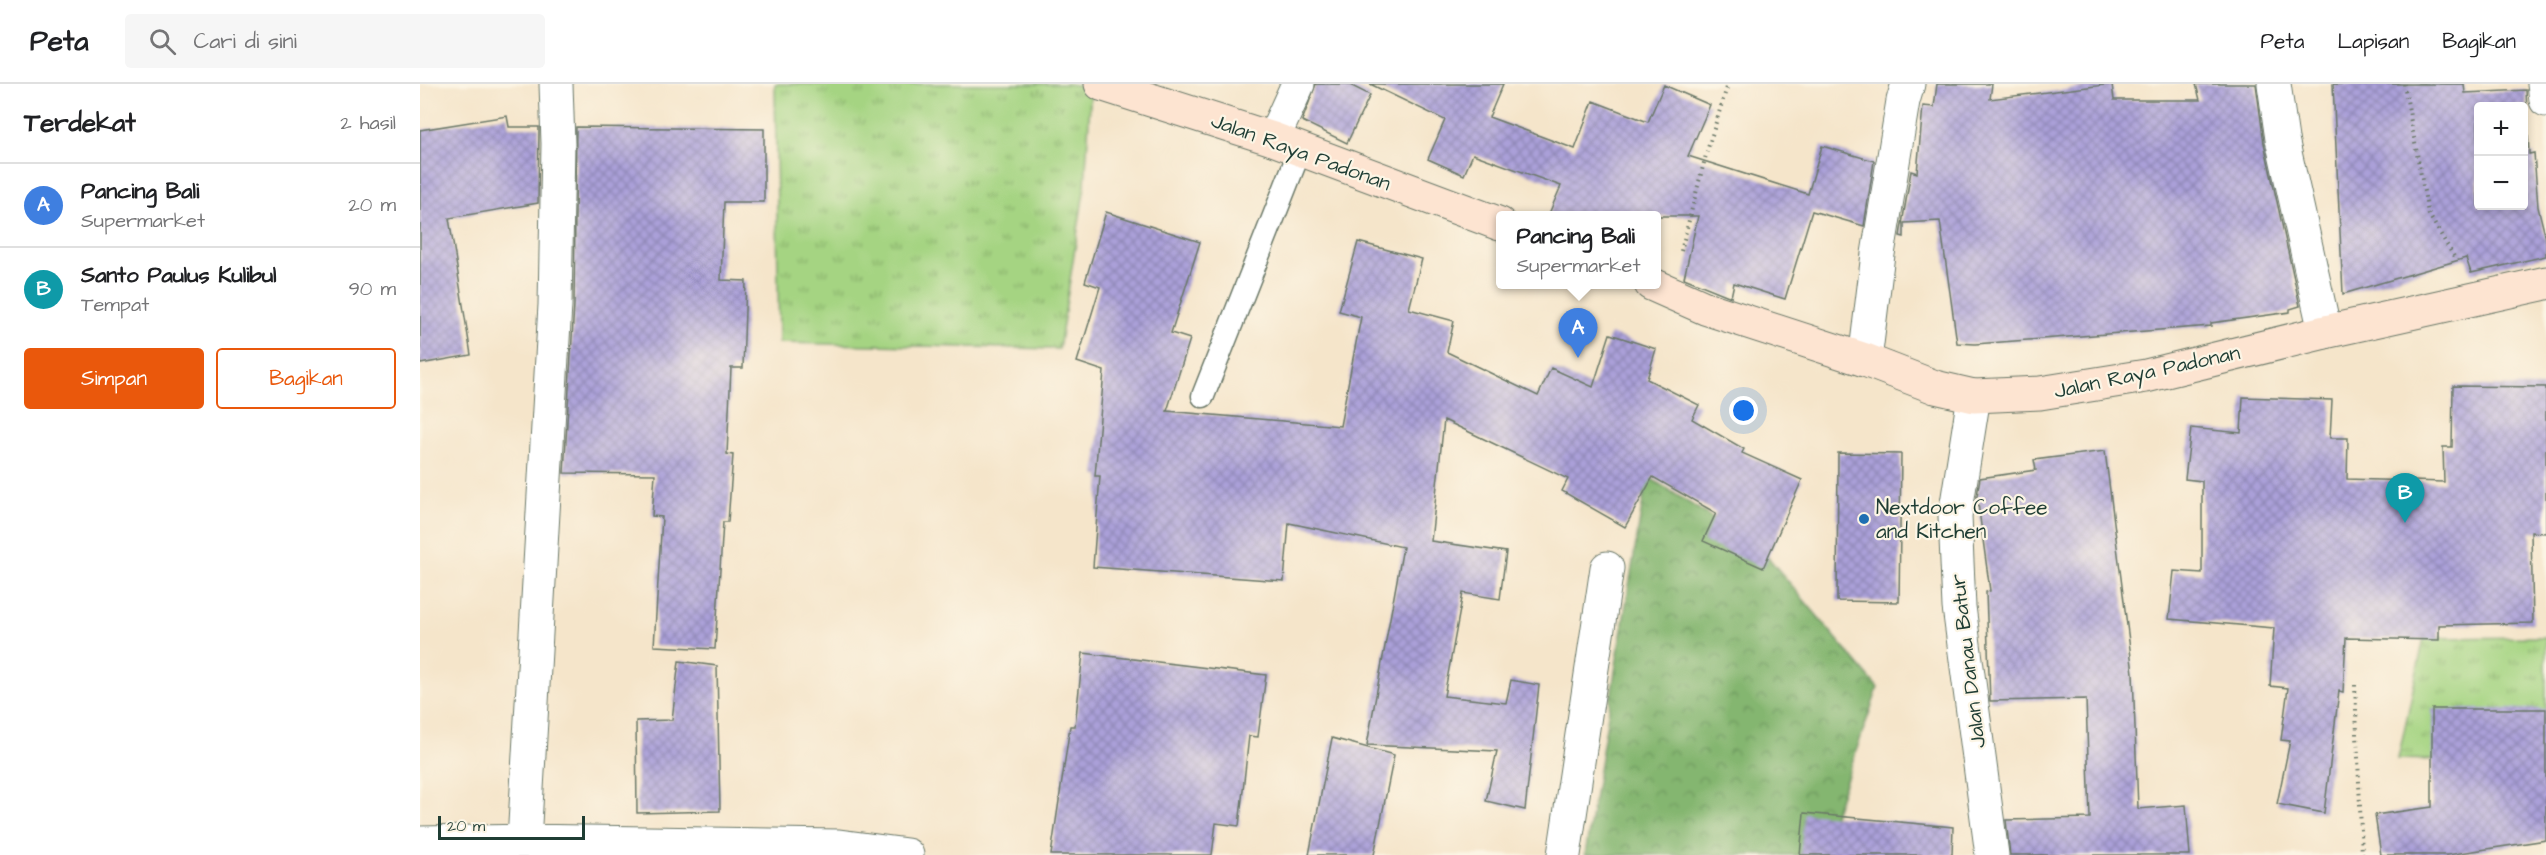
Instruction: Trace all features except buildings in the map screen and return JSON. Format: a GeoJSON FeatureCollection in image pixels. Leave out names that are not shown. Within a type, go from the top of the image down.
{"type":"FeatureCollection","features":[{"type":"Feature","properties":{"kind":"main road","name":"Jalan Raya Padonan"},"geometry":{"type":"LineString","coordinates":[[1101,84],[1286,145],[1496,223]]}},
{"type":"Feature","properties":{"kind":"main road","name":"Jalan Raya Padonan"},"geometry":{"type":"LineString","coordinates":[[1661,289],[1705,308],[1865,360],[1935,387],[1974,396],[2040,393],[2146,376],[2325,332],[2546,283]]}},
{"type":"Feature","properties":{"kind":"street"},"geometry":{"type":"LineString","coordinates":[[524,841],[555,305],[558,144],[556,84]]}},
{"type":"Feature","properties":{"kind":"street"},"geometry":{"type":"LineString","coordinates":[[1286,145],[1298,84]]}},
{"type":"Feature","properties":{"kind":"street"},"geometry":{"type":"LineString","coordinates":[[1865,360],[1878,254],[1903,101],[1908,84]]}},
{"type":"Feature","properties":{"kind":"street"},"geometry":{"type":"LineString","coordinates":[[2274,84],[2282,139],[2325,332]]}},
{"type":"Feature","properties":{"kind":"street"},"geometry":{"type":"LineString","coordinates":[[2544,84],[2546,100]]}},
{"type":"Feature","properties":{"kind":"street","name":"Jalan Danau Batur"},"geometry":{"type":"LineString","coordinates":[[1974,396],[1954,516],[1959,607],[1992,855]]}},
{"type":"Feature","properties":{"kind":"street"},"geometry":{"type":"LineString","coordinates":[[1564,855],[1607,568]]}},
{"type":"Feature","properties":{"kind":"street"},"geometry":{"type":"LineString","coordinates":[[420,843],[524,841],[839,850],[907,855]]}},
{"type":"Feature","properties":{"kind":"lane"},"geometry":{"type":"LineString","coordinates":[[1203,396],[1286,145]]}},
{"type":"Feature","properties":{"kind":"path"},"geometry":{"type":"LineString","coordinates":[[1661,289],[1728,84]]}},
{"type":"Feature","properties":{"kind":"path"},"geometry":{"type":"LineString","coordinates":[[2404,84],[2410,127],[2428,213],[2477,297]]}},
{"type":"Feature","properties":{"kind":"path"},"geometry":{"type":"LineString","coordinates":[[2355,685],[2362,855]]}},
{"type":"Feature","properties":{"kind":"green space"},"geometry":{"type":"Polygon","coordinates":[[[775,84],[1068,84],[1091,87],[1085,185],[1059,349],[779,343],[775,84]]]}},
{"type":"Feature","properties":{"kind":"green space"},"geometry":{"type":"Polygon","coordinates":[[[1647,476],[1761,549],[1878,688],[1820,855],[1585,855],[1647,476]]]}},
{"type":"Feature","properties":{"kind":"green space"},"geometry":{"type":"Polygon","coordinates":[[[2546,637],[2546,763],[2398,759],[2424,638],[2546,637]]]}},
{"type":"Feature","properties":{"kind":"place","name":"Pancing Bali"},"geometry":{"type":"Point","coordinates":[1578,358]}},
{"type":"Feature","properties":{"kind":"place","name":"Nextdoor Coffee and Kitchen"},"geometry":{"type":"Point","coordinates":[1864,519]}},
{"type":"Feature","properties":{"kind":"place","name":"Santo Paulus Kulibul"},"geometry":{"type":"Point","coordinates":[2405,523]}}]}
